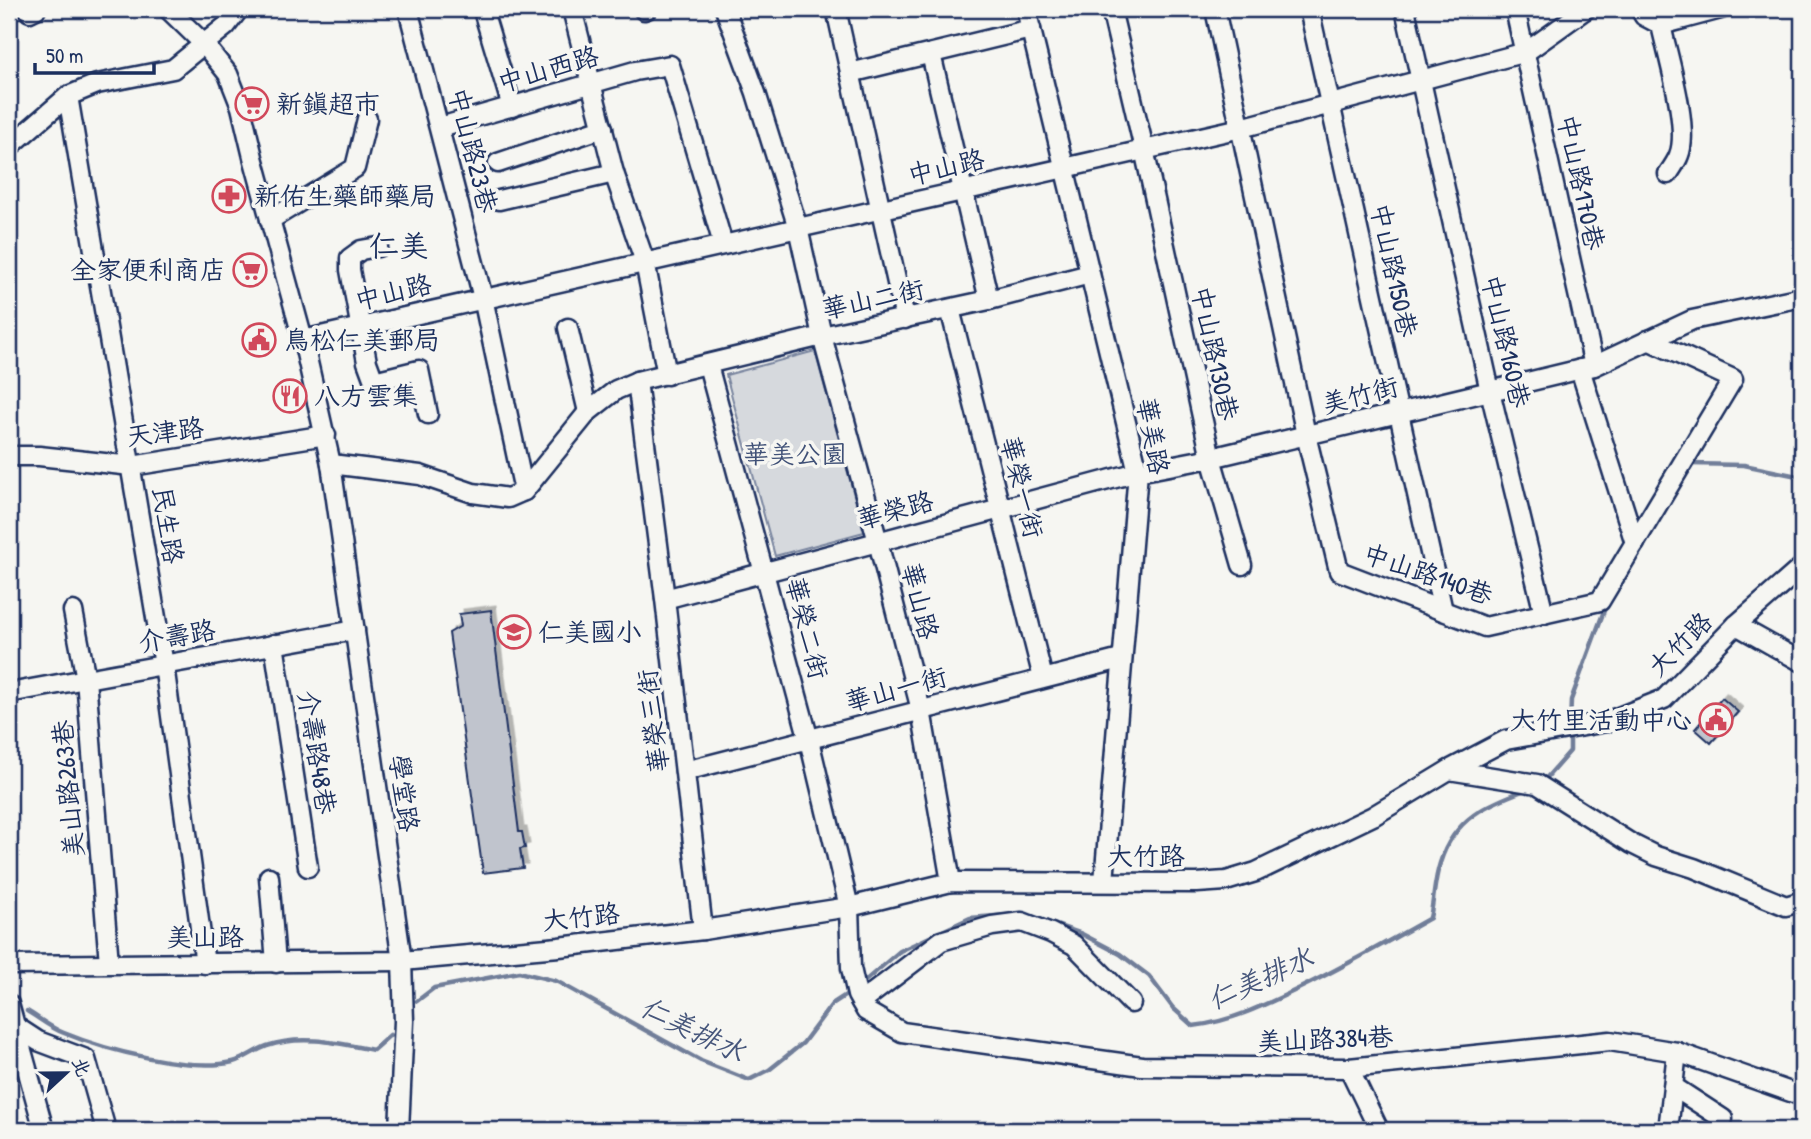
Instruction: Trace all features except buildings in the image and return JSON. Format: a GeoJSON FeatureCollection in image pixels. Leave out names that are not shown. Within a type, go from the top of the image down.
{"type":"FeatureCollection","features":[{"type":"Feature","properties":{"kind":"street","name":"學堂路"},"geometry":{"type":"LineString","coordinates":[[168,9],[204,44],[228,74],[241,107],[326,435],[402,961],[404,1021],[399,1130]]}},
{"type":"Feature","properties":{"kind":"street"},"geometry":{"type":"LineString","coordinates":[[9,147],[68,96],[97,84],[173,69],[226,26],[239,9]]}},
{"type":"Feature","properties":{"kind":"street"},"geometry":{"type":"LineString","coordinates":[[572,9],[614,173],[645,262],[667,375]]}},
{"type":"Feature","properties":{"kind":"street"},"geometry":{"type":"LineString","coordinates":[[836,9],[905,319]]}},
{"type":"Feature","properties":{"kind":"street","name":"華美路"},"geometry":{"type":"LineString","coordinates":[[1026,9],[1138,472],[1104,882]]}},
{"type":"Feature","properties":{"kind":"street","name":"中山路130巷"},"geometry":{"type":"LineString","coordinates":[[1111,9],[1210,458],[1242,565]]}},
{"type":"Feature","properties":{"kind":"street","name":"中山路140巷"},"geometry":{"type":"LineString","coordinates":[[1215,9],[1306,435],[1339,570],[1485,627],[1600,601],[1733,379],[1648,340]]}},
{"type":"Feature","properties":{"kind":"street","name":"中山路150巷"},"geometry":{"type":"LineString","coordinates":[[1309,9],[1443,611]]}},
{"type":"Feature","properties":{"kind":"street","name":"中山路160巷"},"geometry":{"type":"LineString","coordinates":[[1405,9],[1490,391],[1544,614]]}},
{"type":"Feature","properties":{"kind":"street","name":"中山路170巷"},"geometry":{"type":"LineString","coordinates":[[1515,9],[1526,52],[1587,368],[1635,543]]}},
{"type":"Feature","properties":{"kind":"street","name":"中山路"},"geometry":{"type":"LineString","coordinates":[[303,340],[1241,128],[1526,52],[1586,9]]}},
{"type":"Feature","properties":{"kind":"street"},"geometry":{"type":"LineString","coordinates":[[1640,9],[1644,16],[1661,25],[1676,91],[1681,126],[1680,153],[1668,174]]}},
{"type":"Feature","properties":{"kind":"street"},"geometry":{"type":"LineString","coordinates":[[1661,25],[1680,14],[1721,9]]}},
{"type":"Feature","properties":{"kind":"street","name":"華山路"},"geometry":{"type":"LineString","coordinates":[[730,10],[799,228],[822,336],[921,710],[951,882]]}},
{"type":"Feature","properties":{"kind":"street","name":"中山路23巷"},"geometry":{"type":"LineString","coordinates":[[410,12],[483,298],[524,491]]}},
{"type":"Feature","properties":{"kind":"street"},"geometry":{"type":"LineString","coordinates":[[484,14],[512,107]]}},
{"type":"Feature","properties":{"kind":"street"},"geometry":{"type":"LineString","coordinates":[[850,73],[1031,29]]}},
{"type":"Feature","properties":{"kind":"street"},"geometry":{"type":"LineString","coordinates":[[931,54],[989,300]]}},
{"type":"Feature","properties":{"kind":"street","name":"中山西路"},"geometry":{"type":"LineString","coordinates":[[440,127],[635,71],[670,65],[723,244]]}},
{"type":"Feature","properties":{"kind":"street","name":"民生路"},"geometry":{"type":"LineString","coordinates":[[68,96],[164,665],[205,964]]}},
{"type":"Feature","properties":{"kind":"street"},"geometry":{"type":"LineString","coordinates":[[270,220],[355,168],[367,119]]}},
{"type":"Feature","properties":{"kind":"street"},"geometry":{"type":"LineString","coordinates":[[498,163],[603,128]]}},
{"type":"Feature","properties":{"kind":"street"},"geometry":{"type":"LineString","coordinates":[[499,200],[614,173]]}},
{"type":"Feature","properties":{"kind":"street"},"geometry":{"type":"LineString","coordinates":[[378,247],[355,253],[349,258],[367,362],[374,381],[419,370],[428,414]]}},
{"type":"Feature","properties":{"kind":"street","name":"華山二街"},"geometry":{"type":"LineString","coordinates":[[524,491],[588,412],[616,390],[637,382],[822,336],[989,300],[1090,274]]}},
{"type":"Feature","properties":{"kind":"street","name":"美竹街"},"geometry":{"type":"LineString","coordinates":[[1138,472],[1210,458],[1587,368],[1692,320],[1802,298]]}},
{"type":"Feature","properties":{"kind":"street","name":"華榮一街"},"geometry":{"type":"LineString","coordinates":[[950,309],[1042,678]]}},
{"type":"Feature","properties":{"kind":"street"},"geometry":{"type":"LineString","coordinates":[[568,328],[588,412]]}},
{"type":"Feature","properties":{"kind":"street","name":"華榮二街"},"geometry":{"type":"LineString","coordinates":[[708,365],[766,572],[849,906],[851,968],[859,999]]}},
{"type":"Feature","properties":{"kind":"street","name":"華榮三街"},"geometry":{"type":"LineString","coordinates":[[637,382],[703,930]]}},
{"type":"Feature","properties":{"kind":"street","name":"天津路"},"geometry":{"type":"LineString","coordinates":[[9,456],[38,456],[132,466],[326,435]]}},
{"type":"Feature","properties":{"kind":"street"},"geometry":{"type":"LineString","coordinates":[[331,464],[420,475],[473,494],[508,498],[524,491]]}},
{"type":"Feature","properties":{"kind":"street","name":"華榮路"},"geometry":{"type":"LineString","coordinates":[[665,599],[1138,472]]}},
{"type":"Feature","properties":{"kind":"street","name":"大竹路"},"geometry":{"type":"LineString","coordinates":[[402,961],[559,947],[703,930],[849,906],[951,882],[1217,882],[1256,872],[1373,816],[1449,770],[1506,740],[1606,722],[1664,698],[1736,625],[1802,567]]}},
{"type":"Feature","properties":{"kind":"street","name":"美山路263巷"},"geometry":{"type":"LineString","coordinates":[[73,611],[86,679],[109,963]]}},
{"type":"Feature","properties":{"kind":"street"},"geometry":{"type":"LineString","coordinates":[[1736,625],[1802,663]]}},
{"type":"Feature","properties":{"kind":"street","name":"介壽路"},"geometry":{"type":"LineString","coordinates":[[9,693],[355,629]]}},
{"type":"Feature","properties":{"kind":"street","name":"介壽路48巷"},"geometry":{"type":"LineString","coordinates":[[274,644],[308,867]]}},
{"type":"Feature","properties":{"kind":"street","name":"華山一街"},"geometry":{"type":"LineString","coordinates":[[685,771],[1121,659]]}},
{"type":"Feature","properties":{"kind":"street"},"geometry":{"type":"LineString","coordinates":[[1449,770],[1537,784],[1632,844],[1656,856],[1695,868],[1786,906],[1802,901]]}},
{"type":"Feature","properties":{"kind":"street"},"geometry":{"type":"LineString","coordinates":[[269,877],[276,963]]}},
{"type":"Feature","properties":{"kind":"street"},"geometry":{"type":"LineString","coordinates":[[859,999],[941,941],[992,926],[1022,922],[1074,945],[1131,1003]]}},
{"type":"Feature","properties":{"kind":"street","name":"美山路"},"geometry":{"type":"LineString","coordinates":[[9,965],[402,961]]}},
{"type":"Feature","properties":{"kind":"street","name":"美山路384巷"},"geometry":{"type":"LineString","coordinates":[[859,999],[866,1011],[902,1032],[1142,1066],[1349,1068],[1610,1041],[1677,1052],[1802,1096]]}},
{"type":"Feature","properties":{"kind":"street"},"geometry":{"type":"LineString","coordinates":[[9,1004],[44,1130]]}},
{"type":"Feature","properties":{"kind":"street"},"geometry":{"type":"LineString","coordinates":[[15,1026],[38,1041],[86,1059],[106,1130]]}},
{"type":"Feature","properties":{"kind":"street"},"geometry":{"type":"LineString","coordinates":[[1668,1130],[1677,1052]]}},
{"type":"Feature","properties":{"kind":"street"},"geometry":{"type":"LineString","coordinates":[[1349,1068],[1379,1130]]}},
{"type":"Feature","properties":{"kind":"street"},"geometry":{"type":"LineString","coordinates":[[1674,1087],[1723,1119]]}},
{"type":"Feature","properties":{"kind":"green space","name":"華美公園"},"geometry":{"type":"Polygon","coordinates":[[[815,351],[864,532],[775,556],[726,375],[815,351]]]}},
{"type":"Feature","properties":{"kind":"waterway","name":"仁美排水"},"geometry":{"type":"LineString","coordinates":[[1690,464],[1744,465],[1802,477]]}},
{"type":"Feature","properties":{"kind":"waterway","name":"仁美排水"},"geometry":{"type":"LineString","coordinates":[[1570,724],[1571,700],[1605,608]]}},
{"type":"Feature","properties":{"kind":"waterway","name":"仁美排水"},"geometry":{"type":"LineString","coordinates":[[1542,783],[1570,751],[1570,732]]}},
{"type":"Feature","properties":{"kind":"waterway","name":"仁美排水"},"geometry":{"type":"LineString","coordinates":[[1047,922],[1082,934],[1120,954],[1149,976],[1173,1008],[1193,1026],[1221,1021],[1248,1012],[1300,988],[1430,918],[1438,870],[1454,835],[1463,824],[1486,807],[1528,789]]}},
{"type":"Feature","properties":{"kind":"waterway","name":"仁美排水"},"geometry":{"type":"LineString","coordinates":[[859,986],[900,951],[970,918],[1008,915]]}},
{"type":"Feature","properties":{"kind":"waterway","name":"仁美排水"},"geometry":{"type":"LineString","coordinates":[[417,1001],[434,988],[519,972],[556,981],[701,1061],[749,1080],[769,1070],[803,1043],[832,1004],[852,991]]}},
{"type":"Feature","properties":{"kind":"waterway","name":"仁美排水"},"geometry":{"type":"LineString","coordinates":[[27,1011],[59,1031],[81,1040],[148,1058],[194,1064],[233,1062],[280,1042],[320,1041],[373,1050],[390,1035]]}},
{"type":"Feature","properties":{"kind":"place","name":"新鎮超市"},"geometry":{"type":"Point","coordinates":[252,104]}},
{"type":"Feature","properties":{"kind":"place","name":"新佑生藥師藥局"},"geometry":{"type":"Point","coordinates":[229,196]}},
{"type":"Feature","properties":{"kind":"place","name":"全家便利商店"},"geometry":{"type":"Point","coordinates":[250,270]}},
{"type":"Feature","properties":{"kind":"place","name":"鳥松仁美郵局"},"geometry":{"type":"Point","coordinates":[259,340]}},
{"type":"Feature","properties":{"kind":"place","name":"八方雲集"},"geometry":{"type":"Point","coordinates":[290,396]}},
{"type":"Feature","properties":{"kind":"place","name":"仁美國小"},"geometry":{"type":"Point","coordinates":[514,632]}},
{"type":"Feature","properties":{"kind":"place","name":"大竹里活動中心"},"geometry":{"type":"Point","coordinates":[1716,720]}},
{"type":"Feature","properties":{"kind":"district","name":"仁美"},"geometry":{"type":"Point","coordinates":[399,246]}}]}
